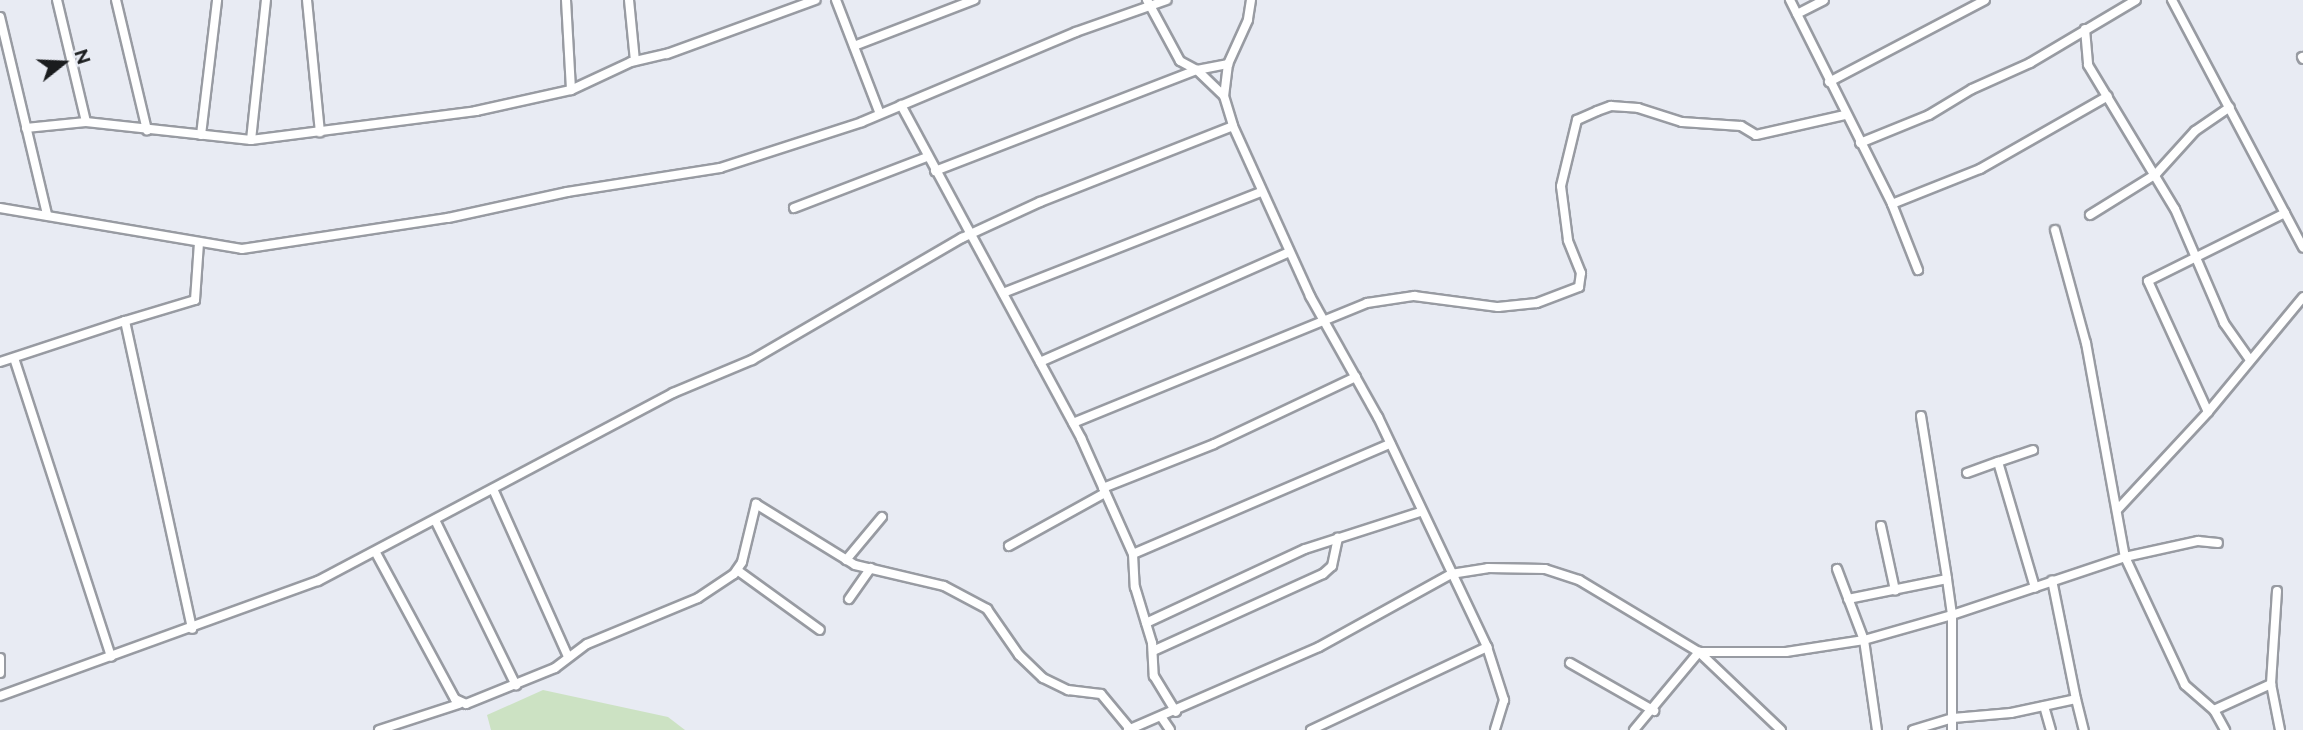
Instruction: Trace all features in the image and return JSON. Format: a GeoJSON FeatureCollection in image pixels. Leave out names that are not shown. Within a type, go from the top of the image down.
{"type":"FeatureCollection","features":[{"type":"Feature","properties":{"kind":"street"},"geometry":{"type":"LineString","coordinates":[[57,0],[86,122]]}},
{"type":"Feature","properties":{"kind":"street"},"geometry":{"type":"LineString","coordinates":[[116,0],[147,130]]}},
{"type":"Feature","properties":{"kind":"street"},"geometry":{"type":"LineString","coordinates":[[201,135],[217,0]]}},
{"type":"Feature","properties":{"kind":"street"},"geometry":{"type":"LineString","coordinates":[[251,140],[267,0]]}},
{"type":"Feature","properties":{"kind":"street"},"geometry":{"type":"LineString","coordinates":[[307,0],[320,132]]}},
{"type":"Feature","properties":{"kind":"street"},"geometry":{"type":"LineString","coordinates":[[566,0],[571,90]]}},
{"type":"Feature","properties":{"kind":"street"},"geometry":{"type":"LineString","coordinates":[[629,0],[635,61]]}},
{"type":"Feature","properties":{"kind":"street"},"geometry":{"type":"LineString","coordinates":[[26,128],[86,122],[251,140],[476,111],[571,90],[635,61],[815,0]]}},
{"type":"Feature","properties":{"kind":"street"},"geometry":{"type":"LineString","coordinates":[[836,0],[880,114]]}},
{"type":"Feature","properties":{"kind":"street"},"geometry":{"type":"LineString","coordinates":[[854,46],[974,0]]}},
{"type":"Feature","properties":{"kind":"street"},"geometry":{"type":"LineString","coordinates":[[1147,0],[1180,61],[1197,70],[1224,96]]}},
{"type":"Feature","properties":{"kind":"street"},"geometry":{"type":"LineString","coordinates":[[0,208],[242,249],[349,236],[603,185],[669,178],[720,168],[880,114],[1076,33],[1151,9],[1167,0]]}},
{"type":"Feature","properties":{"kind":"street"},"geometry":{"type":"LineString","coordinates":[[1251,0],[1248,20],[1228,64],[1224,96],[1233,126],[1289,252],[1390,444],[1420,512],[1487,647],[1504,700],[1498,726],[1485,730]]}},
{"type":"Feature","properties":{"kind":"street"},"geometry":{"type":"LineString","coordinates":[[1790,0],[1845,115],[1892,204],[1918,270]]}},
{"type":"Feature","properties":{"kind":"street"},"geometry":{"type":"LineString","coordinates":[[1797,14],[1824,0]]}},
{"type":"Feature","properties":{"kind":"street"},"geometry":{"type":"LineString","coordinates":[[1829,82],[1985,0]]}},
{"type":"Feature","properties":{"kind":"street"},"geometry":{"type":"LineString","coordinates":[[1860,143],[1929,115],[2136,0]]}},
{"type":"Feature","properties":{"kind":"street"},"geometry":{"type":"LineString","coordinates":[[2172,0],[2303,247]]}},
{"type":"Feature","properties":{"kind":"street"},"geometry":{"type":"LineString","coordinates":[[0,18],[47,215]]}},
{"type":"Feature","properties":{"kind":"street"},"geometry":{"type":"LineString","coordinates":[[2085,29],[2088,65],[2156,174],[2224,323],[2250,359]]}},
{"type":"Feature","properties":{"kind":"street"},"geometry":{"type":"LineString","coordinates":[[935,171],[1197,70],[1228,64]]}},
{"type":"Feature","properties":{"kind":"street"},"geometry":{"type":"LineString","coordinates":[[1892,204],[1980,169],[2108,96]]}},
{"type":"Feature","properties":{"kind":"street"},"geometry":{"type":"LineString","coordinates":[[901,105],[1073,423],[1133,554],[1157,683],[1176,712]]}},
{"type":"Feature","properties":{"kind":"street"},"geometry":{"type":"LineString","coordinates":[[1073,423],[1238,358],[1322,318],[1367,303],[1415,296],[1498,306],[1537,303],[1579,287],[1581,273],[1568,240],[1561,186],[1577,120],[1597,111],[1611,106],[1638,108],[1682,122],[1741,126],[1756,135],[1845,115]]}},
{"type":"Feature","properties":{"kind":"street"},"geometry":{"type":"LineString","coordinates":[[2090,215],[2156,174],[2195,131],[2230,107]]}},
{"type":"Feature","properties":{"kind":"street"},"geometry":{"type":"LineString","coordinates":[[0,696],[192,629],[318,581],[436,522],[673,393],[752,360],[972,233],[1233,126]]}},
{"type":"Feature","properties":{"kind":"street"},"geometry":{"type":"LineString","coordinates":[[794,208],[927,157]]}},
{"type":"Feature","properties":{"kind":"street"},"geometry":{"type":"LineString","coordinates":[[1003,293],[1261,192]]}},
{"type":"Feature","properties":{"kind":"street"},"geometry":{"type":"LineString","coordinates":[[2208,412],[2148,281],[2285,213]]}},
{"type":"Feature","properties":{"kind":"street"},"geometry":{"type":"LineString","coordinates":[[2055,230],[2086,343],[2119,509],[2125,557],[2185,685],[2214,710],[2225,730]]}},
{"type":"Feature","properties":{"kind":"street"},"geometry":{"type":"LineString","coordinates":[[0,362],[195,300],[200,243]]}},
{"type":"Feature","properties":{"kind":"street"},"geometry":{"type":"LineString","coordinates":[[1040,362],[1289,252]]}},
{"type":"Feature","properties":{"kind":"street"},"geometry":{"type":"LineString","coordinates":[[2119,509],[2208,412],[2303,297]]}},
{"type":"Feature","properties":{"kind":"street"},"geometry":{"type":"LineString","coordinates":[[125,321],[192,629]]}},
{"type":"Feature","properties":{"kind":"street"},"geometry":{"type":"LineString","coordinates":[[13,358],[111,657]]}},
{"type":"Feature","properties":{"kind":"street"},"geometry":{"type":"LineString","coordinates":[[1009,546],[1104,490],[1214,444],[1356,377]]}},
{"type":"Feature","properties":{"kind":"street"},"geometry":{"type":"LineString","coordinates":[[1921,416],[1952,615],[1952,730]]}},
{"type":"Feature","properties":{"kind":"street"},"geometry":{"type":"LineString","coordinates":[[1133,554],[1390,444]]}},
{"type":"Feature","properties":{"kind":"street"},"geometry":{"type":"LineString","coordinates":[[1967,473],[2033,450]]}},
{"type":"Feature","properties":{"kind":"street"},"geometry":{"type":"LineString","coordinates":[[1998,462],[2035,588]]}},
{"type":"Feature","properties":{"kind":"street"},"geometry":{"type":"LineString","coordinates":[[493,489],[568,657]]}},
{"type":"Feature","properties":{"kind":"street"},"geometry":{"type":"LineString","coordinates":[[379,730],[516,684],[555,668],[587,644],[698,598],[737,570],[756,504],[846,560],[944,586],[987,609],[1019,655],[1043,678],[1068,690],[1101,694],[1129,730],[1176,712],[1319,647],[1451,574],[1488,568],[1545,569],[1579,580],[1699,652],[1781,730]]}},
{"type":"Feature","properties":{"kind":"street"},"geometry":{"type":"LineString","coordinates":[[1146,623],[1338,538],[1420,512]]}},
{"type":"Feature","properties":{"kind":"street"},"geometry":{"type":"LineString","coordinates":[[846,560],[882,517]]}},
{"type":"Feature","properties":{"kind":"street"},"geometry":{"type":"LineString","coordinates":[[436,522],[516,684]]}},
{"type":"Feature","properties":{"kind":"street"},"geometry":{"type":"LineString","coordinates":[[1881,526],[1895,590]]}},
{"type":"Feature","properties":{"kind":"street"},"geometry":{"type":"LineString","coordinates":[[1153,651],[1323,574],[1332,566],[1338,538]]}},
{"type":"Feature","properties":{"kind":"street"},"geometry":{"type":"LineString","coordinates":[[1699,652],[1786,652],[1864,640],[1952,615],[2125,557],[2198,541],[2218,542]]}},
{"type":"Feature","properties":{"kind":"street"},"geometry":{"type":"LineString","coordinates":[[376,553],[459,704]]}},
{"type":"Feature","properties":{"kind":"street"},"geometry":{"type":"LineString","coordinates":[[849,599],[871,568]]}},
{"type":"Feature","properties":{"kind":"street"},"geometry":{"type":"LineString","coordinates":[[1837,569],[1864,640],[1877,730]]}},
{"type":"Feature","properties":{"kind":"street"},"geometry":{"type":"LineString","coordinates":[[737,570],[820,630]]}},
{"type":"Feature","properties":{"kind":"street"},"geometry":{"type":"LineString","coordinates":[[1848,599],[1947,579]]}},
{"type":"Feature","properties":{"kind":"street"},"geometry":{"type":"LineString","coordinates":[[2052,580],[2084,730]]}},
{"type":"Feature","properties":{"kind":"street"},"geometry":{"type":"LineString","coordinates":[[2277,591],[2271,684],[2280,730]]}},
{"type":"Feature","properties":{"kind":"street"},"geometry":{"type":"LineString","coordinates":[[1311,730],[1487,647]]}},
{"type":"Feature","properties":{"kind":"street"},"geometry":{"type":"LineString","coordinates":[[1634,730],[1654,711],[1699,652]]}},
{"type":"Feature","properties":{"kind":"street"},"geometry":{"type":"LineString","coordinates":[[0,658],[0,673]]}},
{"type":"Feature","properties":{"kind":"street"},"geometry":{"type":"LineString","coordinates":[[1570,663],[1654,711]]}},
{"type":"Feature","properties":{"kind":"street"},"geometry":{"type":"LineString","coordinates":[[2214,710],[2271,684]]}},
{"type":"Feature","properties":{"kind":"street"},"geometry":{"type":"LineString","coordinates":[[1913,730],[1954,718],[2076,699]]}},
{"type":"Feature","properties":{"kind":"street"},"geometry":{"type":"LineString","coordinates":[[2044,706],[2051,730]]}},
{"type":"Feature","properties":{"kind":"street"},"geometry":{"type":"LineString","coordinates":[[1162,718],[1170,730]]}},
{"type":"Feature","properties":{"kind":"street"},"geometry":{"type":"LineString","coordinates":[[1765,730],[1773,723]]}},
{"type":"Feature","properties":{"kind":"green space"},"geometry":{"type":"Polygon","coordinates":[[[543,690],[668,717],[685,730],[491,730],[487,715],[543,690]]]}}]}
